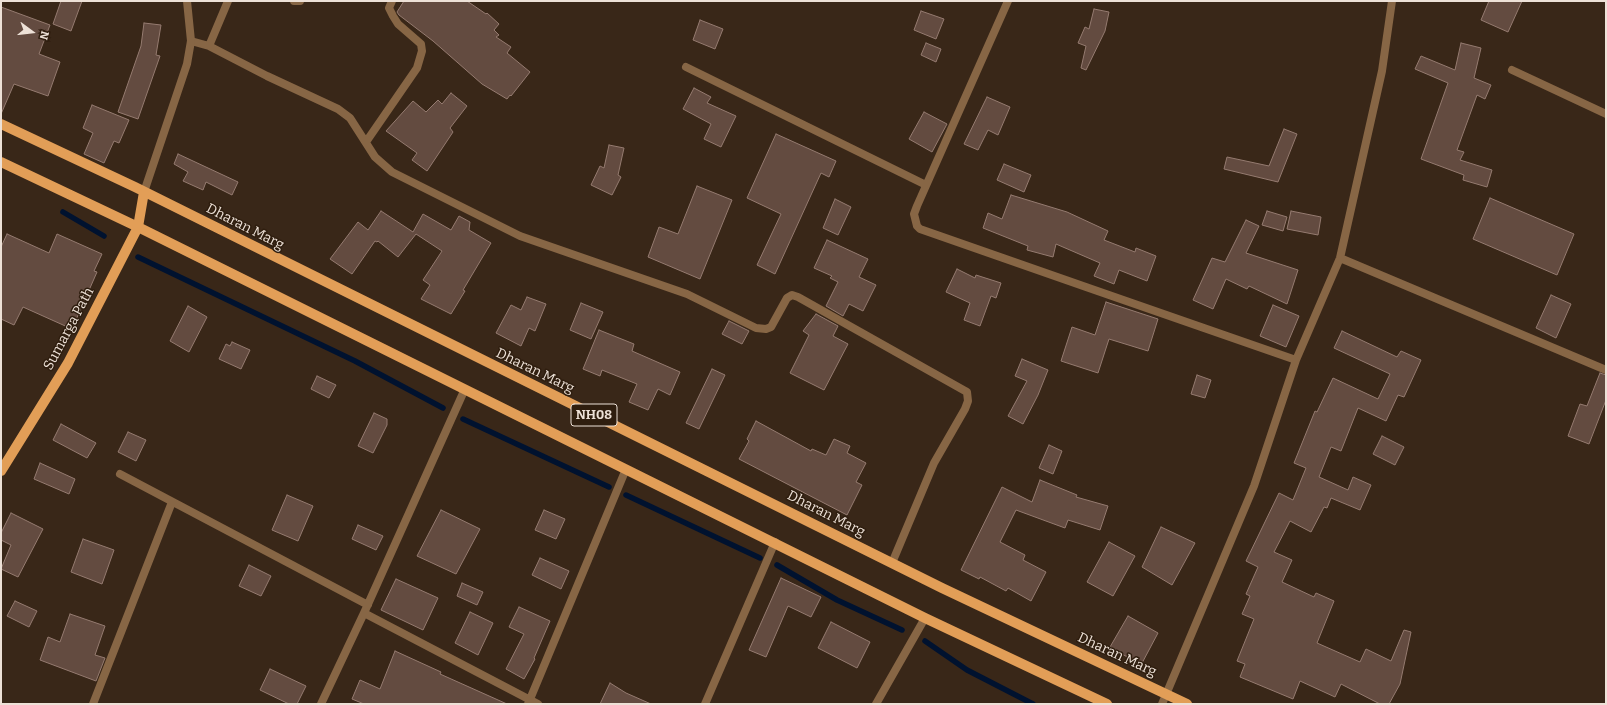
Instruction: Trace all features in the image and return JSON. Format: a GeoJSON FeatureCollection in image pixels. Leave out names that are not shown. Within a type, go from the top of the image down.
{"type":"FeatureCollection","features":[{"type":"Feature","properties":{"kind":"main road","name":"Dharan Marg"},"geometry":{"type":"LineString","coordinates":[[1,124],[144,192],[892,563],[1188,704]]}},
{"type":"Feature","properties":{"kind":"main road","name":"NH08"},"geometry":{"type":"LineString","coordinates":[[1,162],[138,227],[464,391],[775,542],[925,618],[1107,704]]}},
{"type":"Feature","properties":{"kind":"main road","name":"Sumarga Path"},"geometry":{"type":"LineString","coordinates":[[1,471],[68,363],[138,227],[144,192]]}},
{"type":"Feature","properties":{"kind":"street"},"geometry":{"type":"LineString","coordinates":[[144,192],[187,64],[190,41],[186,1]]}},
{"type":"Feature","properties":{"kind":"street"},"geometry":{"type":"LineString","coordinates":[[208,46],[228,1]]}},
{"type":"Feature","properties":{"kind":"street"},"geometry":{"type":"LineString","coordinates":[[294,1],[300,1]]}},
{"type":"Feature","properties":{"kind":"street"},"geometry":{"type":"LineString","coordinates":[[366,142],[417,68],[422,51],[421,44],[398,24],[393,16],[390,8],[392,1]]}},
{"type":"Feature","properties":{"kind":"street"},"geometry":{"type":"LineString","coordinates":[[1008,1],[914,214],[917,226],[920,229],[1296,360]]}},
{"type":"Feature","properties":{"kind":"street"},"geometry":{"type":"LineString","coordinates":[[1162,704],[1254,486],[1296,360],[1340,258],[1382,70],[1392,1]]}},
{"type":"Feature","properties":{"kind":"street"},"geometry":{"type":"LineString","coordinates":[[190,41],[208,46],[267,76],[338,109],[350,118],[375,157],[392,172],[520,236],[687,294],[762,329],[771,327],[787,298],[792,295],[798,297],[967,392],[968,401],[965,409],[934,463],[892,563]]}},
{"type":"Feature","properties":{"kind":"street"},"geometry":{"type":"LineString","coordinates":[[686,67],[926,185]]}},
{"type":"Feature","properties":{"kind":"street"},"geometry":{"type":"LineString","coordinates":[[1512,70],[1606,114]]}},
{"type":"Feature","properties":{"kind":"street"},"geometry":{"type":"LineString","coordinates":[[1340,258],[1606,370]]}},
{"type":"Feature","properties":{"kind":"street"},"geometry":{"type":"LineString","coordinates":[[321,704],[368,605],[464,391]]}},
{"type":"Feature","properties":{"kind":"street"},"geometry":{"type":"LineString","coordinates":[[529,702],[626,469]]}},
{"type":"Feature","properties":{"kind":"street"},"geometry":{"type":"LineString","coordinates":[[120,474],[368,605]]}},
{"type":"Feature","properties":{"kind":"street"},"geometry":{"type":"LineString","coordinates":[[93,704],[172,502]]}},
{"type":"Feature","properties":{"kind":"street"},"geometry":{"type":"LineString","coordinates":[[705,704],[775,542]]}},
{"type":"Feature","properties":{"kind":"street"},"geometry":{"type":"LineString","coordinates":[[364,613],[529,702],[538,704]]}},
{"type":"Feature","properties":{"kind":"street"},"geometry":{"type":"LineString","coordinates":[[876,704],[925,618]]}},
{"type":"Feature","properties":{"kind":"building"},"geometry":{"type":"Polygon","coordinates":[[[61,1],[82,1],[71,31],[53,24],[61,1]]]}},
{"type":"Feature","properties":{"kind":"building"},"geometry":{"type":"Polygon","coordinates":[[[404,1],[467,1],[486,14],[487,13],[499,24],[494,30],[499,35],[496,37],[511,47],[507,53],[530,72],[507,99],[482,84],[433,41],[399,15],[397,12],[404,1]]]}},
{"type":"Feature","properties":{"kind":"building"},"geometry":{"type":"Polygon","coordinates":[[[1489,1],[1522,1],[1508,32],[1481,20],[1489,1]]]}},
{"type":"Feature","properties":{"kind":"building"},"geometry":{"type":"Polygon","coordinates":[[[1,7],[50,25],[39,54],[60,62],[48,96],[14,84],[1,114],[1,7]]]}},
{"type":"Feature","properties":{"kind":"building"},"geometry":{"type":"Polygon","coordinates":[[[1094,9],[1109,12],[1105,31],[1086,70],[1081,68],[1086,46],[1078,43],[1085,27],[1089,29],[1094,9]]]}},
{"type":"Feature","properties":{"kind":"building"},"geometry":{"type":"Polygon","coordinates":[[[921,11],[944,19],[936,39],[914,30],[921,11]]]}},
{"type":"Feature","properties":{"kind":"building"},"geometry":{"type":"Polygon","coordinates":[[[700,20],[723,29],[715,49],[693,40],[700,20]]]}},
{"type":"Feature","properties":{"kind":"building"},"geometry":{"type":"Polygon","coordinates":[[[144,23],[161,25],[156,55],[160,56],[138,119],[118,112],[141,46],[144,23]]]}},
{"type":"Feature","properties":{"kind":"building"},"geometry":{"type":"Polygon","coordinates":[[[926,43],[941,49],[936,62],[921,55],[926,43]]]}},
{"type":"Feature","properties":{"kind":"building"},"geometry":{"type":"Polygon","coordinates":[[[1461,43],[1481,48],[1474,78],[1491,85],[1485,99],[1477,95],[1457,150],[1464,152],[1460,160],[1492,170],[1487,187],[1463,180],[1464,175],[1421,159],[1448,83],[1415,69],[1421,56],[1455,70],[1461,43]]]}},
{"type":"Feature","properties":{"kind":"building"},"geometry":{"type":"Polygon","coordinates":[[[694,88],[711,97],[707,103],[736,116],[721,147],[704,139],[711,124],[683,109],[694,88]]]}},
{"type":"Feature","properties":{"kind":"building"},"geometry":{"type":"Polygon","coordinates":[[[451,93],[467,106],[450,128],[453,132],[427,171],[412,160],[417,153],[386,131],[413,101],[426,112],[438,100],[442,104],[451,93]]]}},
{"type":"Feature","properties":{"kind":"building"},"geometry":{"type":"Polygon","coordinates":[[[987,97],[1010,107],[998,135],[988,130],[978,150],[964,144],[987,97]]]}},
{"type":"Feature","properties":{"kind":"building"},"geometry":{"type":"Polygon","coordinates":[[[92,105],[129,120],[119,143],[114,141],[104,163],[84,154],[93,133],[83,128],[92,105]]]}},
{"type":"Feature","properties":{"kind":"building"},"geometry":{"type":"Polygon","coordinates":[[[924,112],[947,124],[932,152],[909,139],[924,112]]]}},
{"type":"Feature","properties":{"kind":"building"},"geometry":{"type":"Polygon","coordinates":[[[1284,129],[1297,134],[1278,182],[1224,169],[1227,157],[1269,166],[1284,129]]]}},
{"type":"Feature","properties":{"kind":"building"},"geometry":{"type":"Polygon","coordinates":[[[776,134],[836,161],[829,177],[821,173],[775,274],[757,265],[781,214],[747,198],[776,134]]]}},
{"type":"Feature","properties":{"kind":"building"},"geometry":{"type":"Polygon","coordinates":[[[609,145],[624,148],[618,175],[621,177],[612,195],[591,185],[600,166],[604,168],[609,145]]]}},
{"type":"Feature","properties":{"kind":"building"},"geometry":{"type":"Polygon","coordinates":[[[178,154],[238,182],[232,195],[206,182],[203,190],[183,181],[188,172],[174,164],[178,154]]]}},
{"type":"Feature","properties":{"kind":"building"},"geometry":{"type":"Polygon","coordinates":[[[1004,164],[1031,175],[1024,192],[997,180],[1004,164]]]}},
{"type":"Feature","properties":{"kind":"building"},"geometry":{"type":"Polygon","coordinates":[[[697,186],[732,200],[700,279],[648,257],[659,227],[678,234],[697,186]]]}},
{"type":"Feature","properties":{"kind":"building"},"geometry":{"type":"Polygon","coordinates":[[[1011,195],[1067,212],[1108,231],[1104,240],[1135,252],[1136,248],[1156,256],[1147,281],[1119,270],[1114,284],[1094,276],[1100,263],[1056,244],[1053,257],[1027,250],[1028,246],[983,228],[988,213],[1002,219],[1011,195]]]}},
{"type":"Feature","properties":{"kind":"building"},"geometry":{"type":"Polygon","coordinates":[[[1490,198],[1574,234],[1557,275],[1473,239],[1490,198]]]}},
{"type":"Feature","properties":{"kind":"building"},"geometry":{"type":"Polygon","coordinates":[[[835,199],[851,207],[838,235],[823,228],[835,199]]]}},
{"type":"Feature","properties":{"kind":"building"},"geometry":{"type":"Polygon","coordinates":[[[381,211],[413,232],[423,214],[451,230],[459,216],[470,222],[469,230],[491,243],[463,290],[465,291],[451,314],[421,299],[430,285],[423,280],[442,251],[416,234],[398,257],[378,241],[375,241],[352,274],[330,259],[358,222],[368,230],[381,211]]]}},
{"type":"Feature","properties":{"kind":"building"},"geometry":{"type":"Polygon","coordinates":[[[1267,211],[1287,217],[1283,231],[1262,225],[1267,211]]]}},
{"type":"Feature","properties":{"kind":"building"},"geometry":{"type":"Polygon","coordinates":[[[1291,211],[1321,217],[1318,235],[1287,229],[1291,211]]]}},
{"type":"Feature","properties":{"kind":"building"},"geometry":{"type":"Polygon","coordinates":[[[1246,220],[1259,226],[1246,253],[1298,270],[1287,304],[1249,286],[1247,289],[1226,279],[1213,309],[1193,300],[1212,258],[1225,262],[1246,220]]]}},
{"type":"Feature","properties":{"kind":"building"},"geometry":{"type":"Polygon","coordinates":[[[7,234],[49,253],[57,234],[102,254],[94,271],[97,272],[72,329],[23,307],[14,325],[1,319],[1,247],[7,234]]]}},
{"type":"Feature","properties":{"kind":"building"},"geometry":{"type":"Polygon","coordinates":[[[827,240],[868,259],[859,277],[876,285],[863,311],[849,304],[843,316],[826,306],[838,282],[830,278],[832,276],[814,268],[827,240]]]}},
{"type":"Feature","properties":{"kind":"building"},"geometry":{"type":"Polygon","coordinates":[[[957,269],[975,278],[976,275],[1001,283],[996,298],[991,296],[980,326],[964,320],[970,303],[946,292],[957,269]]]}},
{"type":"Feature","properties":{"kind":"building"},"geometry":{"type":"Polygon","coordinates":[[[1551,295],[1571,304],[1556,338],[1536,328],[1551,295]]]}},
{"type":"Feature","properties":{"kind":"building"},"geometry":{"type":"Polygon","coordinates":[[[527,297],[546,304],[535,331],[529,328],[521,346],[496,333],[511,305],[521,310],[527,297]]]}},
{"type":"Feature","properties":{"kind":"building"},"geometry":{"type":"Polygon","coordinates":[[[1106,302],[1158,319],[1148,351],[1109,339],[1098,373],[1061,361],[1072,327],[1095,335],[1106,302]]]}},
{"type":"Feature","properties":{"kind":"building"},"geometry":{"type":"Polygon","coordinates":[[[581,303],[603,312],[591,339],[570,330],[581,303]]]}},
{"type":"Feature","properties":{"kind":"building"},"geometry":{"type":"Polygon","coordinates":[[[1273,305],[1299,316],[1286,347],[1260,336],[1273,305]]]}},
{"type":"Feature","properties":{"kind":"building"},"geometry":{"type":"Polygon","coordinates":[[[188,306],[207,317],[189,352],[170,341],[188,306]]]}},
{"type":"Feature","properties":{"kind":"building"},"geometry":{"type":"Polygon","coordinates":[[[816,314],[838,326],[833,336],[848,344],[824,390],[790,373],[809,335],[803,331],[816,314]]]}},
{"type":"Feature","properties":{"kind":"building"},"geometry":{"type":"Polygon","coordinates":[[[729,321],[749,331],[742,344],[722,334],[729,321]]]}},
{"type":"Feature","properties":{"kind":"building"},"geometry":{"type":"Polygon","coordinates":[[[599,330],[634,344],[632,351],[680,372],[670,395],[658,389],[648,410],[629,402],[637,384],[602,370],[600,376],[583,369],[599,330]]]}},
{"type":"Feature","properties":{"kind":"building"},"geometry":{"type":"Polygon","coordinates":[[[1342,331],[1397,357],[1401,351],[1421,360],[1404,397],[1398,395],[1386,421],[1358,408],[1341,451],[1331,447],[1319,477],[1348,490],[1353,477],[1371,485],[1360,510],[1331,498],[1327,508],[1324,507],[1311,532],[1290,521],[1274,552],[1292,560],[1282,582],[1314,597],[1316,593],[1334,601],[1317,643],[1360,662],[1366,649],[1391,661],[1404,630],[1411,632],[1400,684],[1389,704],[1380,704],[1341,684],[1335,697],[1300,681],[1293,699],[1240,677],[1245,664],[1237,661],[1254,619],[1242,614],[1250,596],[1246,594],[1258,567],[1246,561],[1279,493],[1293,500],[1306,468],[1294,463],[1315,411],[1317,412],[1333,378],[1378,399],[1390,374],[1334,348],[1342,331]]]}},
{"type":"Feature","properties":{"kind":"building"},"geometry":{"type":"Polygon","coordinates":[[[232,342],[250,350],[241,369],[219,359],[226,344],[230,346],[232,342]]]}},
{"type":"Feature","properties":{"kind":"building"},"geometry":{"type":"Polygon","coordinates":[[[1022,359],[1048,370],[1038,395],[1023,424],[1008,416],[1027,381],[1015,376],[1022,359]]]}},
{"type":"Feature","properties":{"kind":"building"},"geometry":{"type":"Polygon","coordinates":[[[712,369],[725,375],[699,429],[686,423],[712,369]]]}},
{"type":"Feature","properties":{"kind":"building"},"geometry":{"type":"Polygon","coordinates":[[[1600,373],[1606,375],[1606,400],[1589,444],[1568,436],[1580,404],[1587,406],[1600,373]]]}},
{"type":"Feature","properties":{"kind":"building"},"geometry":{"type":"Polygon","coordinates":[[[1197,375],[1211,380],[1205,398],[1191,394],[1197,375]]]}},
{"type":"Feature","properties":{"kind":"building"},"geometry":{"type":"Polygon","coordinates":[[[317,376],[336,385],[329,398],[311,389],[317,376]]]}},
{"type":"Feature","properties":{"kind":"building"},"geometry":{"type":"Polygon","coordinates":[[[374,413],[387,419],[387,425],[373,453],[358,446],[374,413]]]}},
{"type":"Feature","properties":{"kind":"building"},"geometry":{"type":"Polygon","coordinates":[[[756,421],[811,451],[812,449],[826,455],[834,439],[850,446],[847,453],[866,463],[856,482],[862,485],[847,515],[739,459],[749,441],[747,439],[756,421]]]}},
{"type":"Feature","properties":{"kind":"building"},"geometry":{"type":"Polygon","coordinates":[[[61,424],[96,443],[87,458],[53,440],[61,424]]]}},
{"type":"Feature","properties":{"kind":"building"},"geometry":{"type":"Polygon","coordinates":[[[128,432],[146,440],[136,461],[118,452],[128,432]]]}},
{"type":"Feature","properties":{"kind":"building"},"geometry":{"type":"Polygon","coordinates":[[[1382,436],[1404,447],[1395,465],[1373,454],[1382,436]]]}},
{"type":"Feature","properties":{"kind":"building"},"geometry":{"type":"Polygon","coordinates":[[[1049,445],[1062,451],[1053,474],[1039,468],[1049,445]]]}},
{"type":"Feature","properties":{"kind":"building"},"geometry":{"type":"Polygon","coordinates":[[[40,463],[75,479],[69,494],[34,479],[40,463]]]}},
{"type":"Feature","properties":{"kind":"building"},"geometry":{"type":"Polygon","coordinates":[[[1040,480],[1077,495],[1076,497],[1108,506],[1100,530],[1068,520],[1065,528],[1016,510],[1000,542],[1025,555],[1023,560],[1046,572],[1031,601],[1008,588],[1006,591],[980,577],[979,579],[961,570],[1002,487],[1032,502],[1040,480]]]}},
{"type":"Feature","properties":{"kind":"building"},"geometry":{"type":"Polygon","coordinates":[[[287,495],[313,506],[298,541],[272,530],[287,495]]]}},
{"type":"Feature","properties":{"kind":"building"},"geometry":{"type":"Polygon","coordinates":[[[441,510],[480,529],[456,574],[417,556],[441,510]]]}},
{"type":"Feature","properties":{"kind":"building"},"geometry":{"type":"Polygon","coordinates":[[[544,510],[565,519],[556,539],[535,530],[544,510]]]}},
{"type":"Feature","properties":{"kind":"building"},"geometry":{"type":"Polygon","coordinates":[[[11,513],[43,529],[18,577],[1,569],[11,545],[1,540],[1,533],[11,513]]]}},
{"type":"Feature","properties":{"kind":"building"},"geometry":{"type":"Polygon","coordinates":[[[358,525],[383,536],[376,550],[352,539],[358,525]]]}},
{"type":"Feature","properties":{"kind":"building"},"geometry":{"type":"Polygon","coordinates":[[[1161,527],[1195,543],[1172,585],[1142,567],[1161,527]]]}},
{"type":"Feature","properties":{"kind":"building"},"geometry":{"type":"Polygon","coordinates":[[[83,539],[114,550],[102,584],[71,572],[83,539]]]}},
{"type":"Feature","properties":{"kind":"building"},"geometry":{"type":"Polygon","coordinates":[[[1109,542],[1135,556],[1113,596],[1087,582],[1109,542]]]}},
{"type":"Feature","properties":{"kind":"building"},"geometry":{"type":"Polygon","coordinates":[[[540,558],[569,571],[561,589],[532,575],[540,558]]]}},
{"type":"Feature","properties":{"kind":"building"},"geometry":{"type":"Polygon","coordinates":[[[249,565],[271,576],[261,596],[239,586],[249,565]]]}},
{"type":"Feature","properties":{"kind":"building"},"geometry":{"type":"Polygon","coordinates":[[[781,578],[821,597],[811,617],[788,606],[766,657],[749,650],[781,578]]]}},
{"type":"Feature","properties":{"kind":"building"},"geometry":{"type":"Polygon","coordinates":[[[396,579],[438,598],[423,630],[381,610],[396,579]]]}},
{"type":"Feature","properties":{"kind":"building"},"geometry":{"type":"Polygon","coordinates":[[[462,583],[483,592],[477,605],[457,596],[462,583]]]}},
{"type":"Feature","properties":{"kind":"building"},"geometry":{"type":"Polygon","coordinates":[[[15,601],[37,611],[29,627],[7,616],[15,601]]]}},
{"type":"Feature","properties":{"kind":"building"},"geometry":{"type":"Polygon","coordinates":[[[519,607],[550,621],[534,658],[535,659],[524,679],[506,669],[524,634],[509,627],[519,607]]]}},
{"type":"Feature","properties":{"kind":"building"},"geometry":{"type":"Polygon","coordinates":[[[470,612],[493,623],[478,655],[455,643],[470,612]]]}},
{"type":"Feature","properties":{"kind":"building"},"geometry":{"type":"Polygon","coordinates":[[[70,614],[105,626],[95,655],[105,658],[96,681],[40,660],[48,637],[60,642],[70,614]]]}},
{"type":"Feature","properties":{"kind":"building"},"geometry":{"type":"Polygon","coordinates":[[[1128,616],[1158,633],[1141,665],[1110,647],[1128,616]]]}},
{"type":"Feature","properties":{"kind":"building"},"geometry":{"type":"Polygon","coordinates":[[[831,622],[870,642],[857,668],[818,648],[831,622]]]}},
{"type":"Feature","properties":{"kind":"building"},"geometry":{"type":"Polygon","coordinates":[[[395,651],[441,672],[440,674],[507,704],[364,704],[352,699],[360,680],[380,689],[395,651]]]}},
{"type":"Feature","properties":{"kind":"building"},"geometry":{"type":"Polygon","coordinates":[[[270,669],[306,686],[297,704],[289,704],[260,690],[270,669]]]}},
{"type":"Feature","properties":{"kind":"building"},"geometry":{"type":"Polygon","coordinates":[[[610,683],[626,693],[651,704],[600,704],[610,683]]]}},
{"type":"Feature","properties":{"kind":"waterway"},"geometry":{"type":"LineString","coordinates":[[63,212],[104,236]]}},
{"type":"Feature","properties":{"kind":"waterway"},"geometry":{"type":"LineString","coordinates":[[138,257],[355,361],[443,408]]}},
{"type":"Feature","properties":{"kind":"waterway"},"geometry":{"type":"LineString","coordinates":[[463,419],[609,487]]}},
{"type":"Feature","properties":{"kind":"waterway"},"geometry":{"type":"LineString","coordinates":[[626,495],[760,558]]}},
{"type":"Feature","properties":{"kind":"waterway"},"geometry":{"type":"LineString","coordinates":[[777,565],[837,600],[902,630]]}},
{"type":"Feature","properties":{"kind":"waterway"},"geometry":{"type":"LineString","coordinates":[[925,641],[967,670],[1033,704]]}}]}
